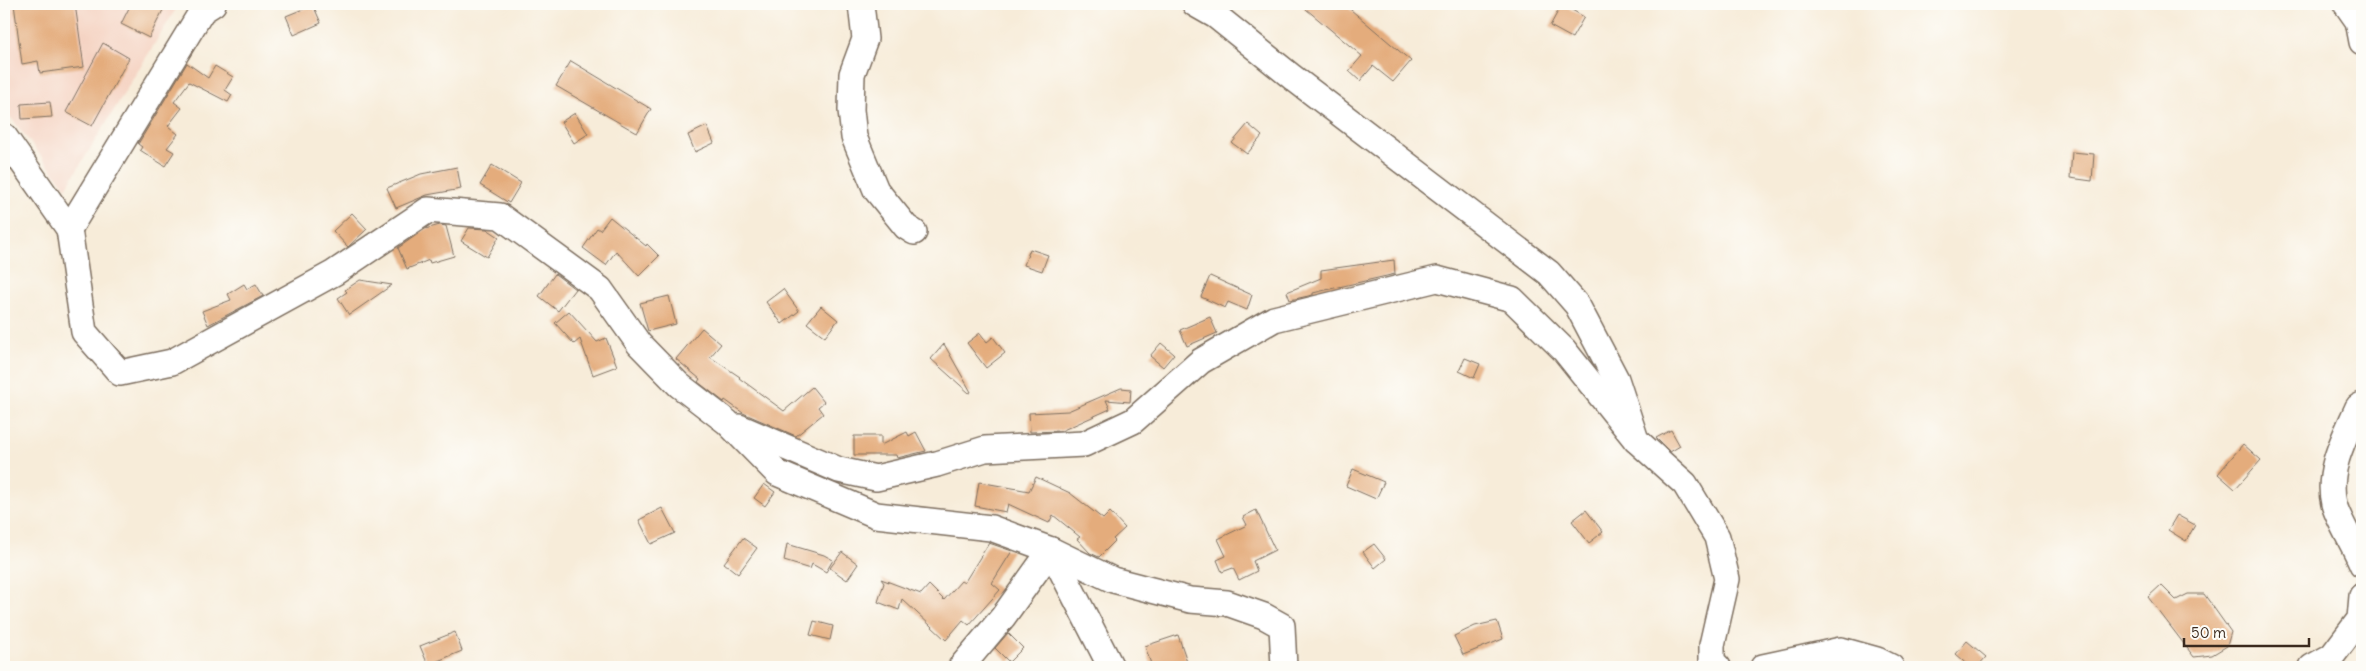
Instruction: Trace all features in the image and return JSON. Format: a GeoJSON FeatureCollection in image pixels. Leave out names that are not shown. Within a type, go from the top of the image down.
{"type":"FeatureCollection","features":[{"type":"Feature","properties":{"kind":"street"},"geometry":{"type":"LineString","coordinates":[[68,229],[202,11],[213,4]]}},
{"type":"Feature","properties":{"kind":"street"},"geometry":{"type":"LineString","coordinates":[[861,4],[864,39],[852,74],[851,110],[854,136],[876,190],[906,226],[914,232]]}},
{"type":"Feature","properties":{"kind":"street"},"geometry":{"type":"LineString","coordinates":[[1195,4],[1216,16],[1292,77],[1549,273],[1577,305],[1616,379],[1636,440]]}},
{"type":"Feature","properties":{"kind":"street"},"geometry":{"type":"LineString","coordinates":[[2346,4],[2358,21],[2362,42]]}},
{"type":"Feature","properties":{"kind":"street"},"geometry":{"type":"LineString","coordinates":[[4,136],[68,229],[84,332],[120,373],[172,362],[334,273],[428,210],[500,216],[600,289],[639,344],[679,385],[727,422],[777,473],[876,516],[991,528],[1051,550],[1113,580],[1190,600],[1227,603],[1264,616],[1282,626],[1284,667]]}},
{"type":"Feature","properties":{"kind":"street"},"geometry":{"type":"LineString","coordinates":[[727,422],[839,470],[876,478],[937,464],[985,449],[1084,444],[1133,421],[1201,361],[1274,319],[1437,278],[1512,299],[1564,350],[1636,440],[1685,484],[1717,537],[1727,579],[1712,645],[1712,661],[1718,667]]}},
{"type":"Feature","properties":{"kind":"street"},"geometry":{"type":"LineString","coordinates":[[2362,406],[2358,408],[2344,440],[2331,477],[2334,505],[2362,564]]}},
{"type":"Feature","properties":{"kind":"street"},"geometry":{"type":"LineString","coordinates":[[961,667],[1003,617],[1051,550]]}},
{"type":"Feature","properties":{"kind":"street"},"geometry":{"type":"LineString","coordinates":[[1051,550],[1111,667]]}},
{"type":"Feature","properties":{"kind":"street"},"geometry":{"type":"LineString","coordinates":[[2312,667],[2332,656],[2360,619],[2362,596]]}},
{"type":"Feature","properties":{"kind":"street"},"geometry":{"type":"LineString","coordinates":[[1763,667],[1842,650],[1877,660],[1891,667]]}},
{"type":"Feature","properties":{"kind":"shaded area"},"geometry":{"type":"Polygon","coordinates":[[[4,4],[179,4],[66,188],[4,109],[4,4]]]}},
{"type":"Feature","properties":{"kind":"building"},"geometry":{"type":"Polygon","coordinates":[[[14,4],[75,4],[84,67],[40,73],[38,61],[22,64],[14,4]]]}},
{"type":"Feature","properties":{"kind":"building"},"geometry":{"type":"Polygon","coordinates":[[[131,4],[166,4],[149,38],[121,24],[131,4]]]}},
{"type":"Feature","properties":{"kind":"building"},"geometry":{"type":"Polygon","coordinates":[[[1300,4],[1344,4],[1411,61],[1393,82],[1373,66],[1360,81],[1349,71],[1362,56],[1300,4]]]}},
{"type":"Feature","properties":{"kind":"building"},"geometry":{"type":"Polygon","coordinates":[[[1562,4],[1584,17],[1572,38],[1550,26],[1562,4]]]}},
{"type":"Feature","properties":{"kind":"building"},"geometry":{"type":"Polygon","coordinates":[[[313,5],[321,23],[294,35],[286,16],[313,5]]]}},
{"type":"Feature","properties":{"kind":"building"},"geometry":{"type":"Polygon","coordinates":[[[103,43],[129,58],[92,126],[66,112],[103,43]]]}},
{"type":"Feature","properties":{"kind":"building"},"geometry":{"type":"Polygon","coordinates":[[[571,61],[651,109],[637,133],[556,86],[571,61]]]}},
{"type":"Feature","properties":{"kind":"building"},"geometry":{"type":"Polygon","coordinates":[[[187,63],[208,78],[215,66],[233,77],[225,90],[232,95],[228,102],[189,82],[174,102],[182,108],[168,126],[178,134],[167,148],[174,152],[165,166],[140,150],[142,147],[138,144],[187,63]]]}},
{"type":"Feature","properties":{"kind":"building"},"geometry":{"type":"Polygon","coordinates":[[[50,102],[52,117],[22,119],[21,104],[50,102]]]}},
{"type":"Feature","properties":{"kind":"building"},"geometry":{"type":"Polygon","coordinates":[[[575,113],[588,134],[574,143],[561,122],[575,113]]]}},
{"type":"Feature","properties":{"kind":"building"},"geometry":{"type":"Polygon","coordinates":[[[1248,124],[1262,136],[1247,154],[1232,143],[1248,124]]]}},
{"type":"Feature","properties":{"kind":"building"},"geometry":{"type":"Polygon","coordinates":[[[707,126],[714,143],[695,152],[688,135],[707,126]]]}},
{"type":"Feature","properties":{"kind":"building"},"geometry":{"type":"Polygon","coordinates":[[[2072,152],[2094,154],[2092,181],[2070,178],[2072,152]]]}},
{"type":"Feature","properties":{"kind":"building"},"geometry":{"type":"Polygon","coordinates":[[[492,165],[521,183],[509,203],[480,185],[492,165]]]}},
{"type":"Feature","properties":{"kind":"building"},"geometry":{"type":"Polygon","coordinates":[[[457,167],[461,189],[427,195],[396,208],[387,188],[421,174],[457,167]]]}},
{"type":"Feature","properties":{"kind":"building"},"geometry":{"type":"Polygon","coordinates":[[[352,213],[367,229],[348,247],[333,231],[352,213]]]}},
{"type":"Feature","properties":{"kind":"building"},"geometry":{"type":"Polygon","coordinates":[[[610,217],[646,246],[647,244],[659,256],[639,276],[616,251],[606,265],[583,248],[597,228],[600,230],[610,217]]]}},
{"type":"Feature","properties":{"kind":"building"},"geometry":{"type":"Polygon","coordinates":[[[440,225],[446,226],[454,256],[430,263],[429,260],[407,269],[398,248],[425,229],[440,225]]]}},
{"type":"Feature","properties":{"kind":"building"},"geometry":{"type":"Polygon","coordinates":[[[469,228],[487,229],[499,237],[487,257],[461,241],[469,228]]]}},
{"type":"Feature","properties":{"kind":"building"},"geometry":{"type":"Polygon","coordinates":[[[1030,249],[1048,255],[1042,271],[1024,265],[1030,249]]]}},
{"type":"Feature","properties":{"kind":"building"},"geometry":{"type":"Polygon","coordinates":[[[1394,260],[1395,274],[1290,300],[1287,292],[1321,278],[1321,270],[1394,260]]]}},
{"type":"Feature","properties":{"kind":"building"},"geometry":{"type":"Polygon","coordinates":[[[555,274],[575,289],[558,311],[539,296],[555,274]]]}},
{"type":"Feature","properties":{"kind":"building"},"geometry":{"type":"Polygon","coordinates":[[[1210,276],[1252,295],[1247,310],[1228,302],[1225,308],[1201,297],[1210,276]]]}},
{"type":"Feature","properties":{"kind":"building"},"geometry":{"type":"Polygon","coordinates":[[[360,280],[392,285],[349,315],[338,298],[347,292],[345,290],[360,280]]]}},
{"type":"Feature","properties":{"kind":"building"},"geometry":{"type":"Polygon","coordinates":[[[244,284],[247,289],[256,284],[263,296],[208,325],[202,311],[231,300],[228,294],[244,284]]]}},
{"type":"Feature","properties":{"kind":"building"},"geometry":{"type":"Polygon","coordinates":[[[783,289],[799,311],[782,324],[766,302],[783,289]]]}},
{"type":"Feature","properties":{"kind":"building"},"geometry":{"type":"Polygon","coordinates":[[[669,296],[676,324],[648,331],[640,303],[669,296]]]}},
{"type":"Feature","properties":{"kind":"building"},"geometry":{"type":"Polygon","coordinates":[[[821,306],[838,320],[825,337],[807,323],[821,306]]]}},
{"type":"Feature","properties":{"kind":"building"},"geometry":{"type":"Polygon","coordinates":[[[569,311],[597,342],[606,338],[617,366],[593,375],[580,339],[574,344],[555,323],[569,311]]]}},
{"type":"Feature","properties":{"kind":"building"},"geometry":{"type":"Polygon","coordinates":[[[1210,317],[1217,333],[1187,346],[1180,330],[1210,317]]]}},
{"type":"Feature","properties":{"kind":"building"},"geometry":{"type":"Polygon","coordinates":[[[702,328],[721,344],[710,357],[740,377],[784,411],[812,387],[824,402],[818,407],[823,414],[796,436],[743,413],[725,400],[724,402],[698,382],[700,379],[676,359],[702,328]]]}},
{"type":"Feature","properties":{"kind":"building"},"geometry":{"type":"Polygon","coordinates":[[[980,333],[987,342],[993,337],[1005,353],[986,368],[967,343],[980,333]]]}},
{"type":"Feature","properties":{"kind":"building"},"geometry":{"type":"Polygon","coordinates":[[[1161,343],[1174,354],[1163,367],[1150,356],[1161,343]]]}},
{"type":"Feature","properties":{"kind":"building"},"geometry":{"type":"Polygon","coordinates":[[[944,344],[971,392],[969,393],[931,359],[944,344]]]}},
{"type":"Feature","properties":{"kind":"building"},"geometry":{"type":"Polygon","coordinates":[[[1465,358],[1480,364],[1474,378],[1459,371],[1465,358]]]}},
{"type":"Feature","properties":{"kind":"building"},"geometry":{"type":"Polygon","coordinates":[[[1121,388],[1131,389],[1130,402],[1106,400],[1110,409],[1061,431],[1030,432],[1029,413],[1068,411],[1121,388]]]}},
{"type":"Feature","properties":{"kind":"building"},"geometry":{"type":"Polygon","coordinates":[[[1671,430],[1680,446],[1670,452],[1656,438],[1671,430]]]}},
{"type":"Feature","properties":{"kind":"building"},"geometry":{"type":"Polygon","coordinates":[[[907,432],[909,436],[916,432],[926,451],[897,458],[896,455],[854,455],[854,436],[881,436],[881,445],[907,432]]]}},
{"type":"Feature","properties":{"kind":"building"},"geometry":{"type":"Polygon","coordinates":[[[2243,444],[2261,460],[2235,489],[2218,474],[2243,444]]]}},
{"type":"Feature","properties":{"kind":"building"},"geometry":{"type":"Polygon","coordinates":[[[1353,469],[1384,482],[1376,499],[1346,486],[1353,469]]]}},
{"type":"Feature","properties":{"kind":"building"},"geometry":{"type":"Polygon","coordinates":[[[1036,477],[1070,493],[1103,519],[1110,512],[1125,528],[1113,539],[1115,541],[1099,557],[1090,553],[1077,539],[1080,537],[1053,515],[1049,523],[1008,504],[1006,512],[975,506],[979,482],[1029,491],[1036,477]]]}},
{"type":"Feature","properties":{"kind":"building"},"geometry":{"type":"Polygon","coordinates":[[[764,484],[775,492],[765,506],[754,498],[764,484]]]}},
{"type":"Feature","properties":{"kind":"building"},"geometry":{"type":"Polygon","coordinates":[[[662,508],[675,533],[651,544],[639,520],[662,508]]]}},
{"type":"Feature","properties":{"kind":"building"},"geometry":{"type":"Polygon","coordinates":[[[1256,510],[1275,550],[1253,561],[1257,571],[1239,580],[1233,568],[1222,572],[1217,560],[1226,556],[1218,539],[1247,525],[1243,517],[1256,510]]]}},
{"type":"Feature","properties":{"kind":"building"},"geometry":{"type":"Polygon","coordinates":[[[1586,510],[1603,532],[1589,543],[1572,521],[1586,510]]]}},
{"type":"Feature","properties":{"kind":"building"},"geometry":{"type":"Polygon","coordinates":[[[2177,515],[2195,525],[2186,541],[2168,530],[2177,515]]]}},
{"type":"Feature","properties":{"kind":"building"},"geometry":{"type":"Polygon","coordinates":[[[743,538],[757,548],[738,574],[724,563],[743,538]]]}},
{"type":"Feature","properties":{"kind":"building"},"geometry":{"type":"Polygon","coordinates":[[[989,543],[1012,551],[992,583],[1000,590],[969,625],[963,620],[946,640],[902,599],[899,610],[878,602],[884,583],[881,579],[921,594],[929,585],[944,600],[961,581],[964,583],[989,543]]]}},
{"type":"Feature","properties":{"kind":"building"},"geometry":{"type":"Polygon","coordinates":[[[787,544],[824,555],[833,560],[826,572],[812,564],[810,569],[784,561],[787,544]]]}},
{"type":"Feature","properties":{"kind":"building"},"geometry":{"type":"Polygon","coordinates":[[[1374,544],[1386,559],[1375,568],[1363,552],[1374,544]]]}},
{"type":"Feature","properties":{"kind":"building"},"geometry":{"type":"Polygon","coordinates":[[[842,552],[858,564],[847,580],[830,568],[842,552]]]}},
{"type":"Feature","properties":{"kind":"building"},"geometry":{"type":"Polygon","coordinates":[[[2161,585],[2176,600],[2188,594],[2204,594],[2231,632],[2227,646],[2212,655],[2194,657],[2148,597],[2161,585]]]}},
{"type":"Feature","properties":{"kind":"building"},"geometry":{"type":"Polygon","coordinates":[[[814,621],[833,626],[830,640],[810,635],[814,621]]]}},
{"type":"Feature","properties":{"kind":"building"},"geometry":{"type":"Polygon","coordinates":[[[1497,621],[1503,639],[1463,655],[1454,636],[1475,626],[1497,621]]]}},
{"type":"Feature","properties":{"kind":"building"},"geometry":{"type":"Polygon","coordinates":[[[455,632],[462,651],[428,665],[420,646],[455,632]]]}},
{"type":"Feature","properties":{"kind":"building"},"geometry":{"type":"Polygon","coordinates":[[[1008,633],[1023,648],[1009,662],[995,648],[1008,633]]]}},
{"type":"Feature","properties":{"kind":"building"},"geometry":{"type":"Polygon","coordinates":[[[1178,635],[1189,667],[1152,667],[1145,646],[1178,635]]]}},
{"type":"Feature","properties":{"kind":"building"},"geometry":{"type":"Polygon","coordinates":[[[1967,641],[1986,657],[1977,667],[1971,667],[1956,654],[1967,641]]]}}]}
